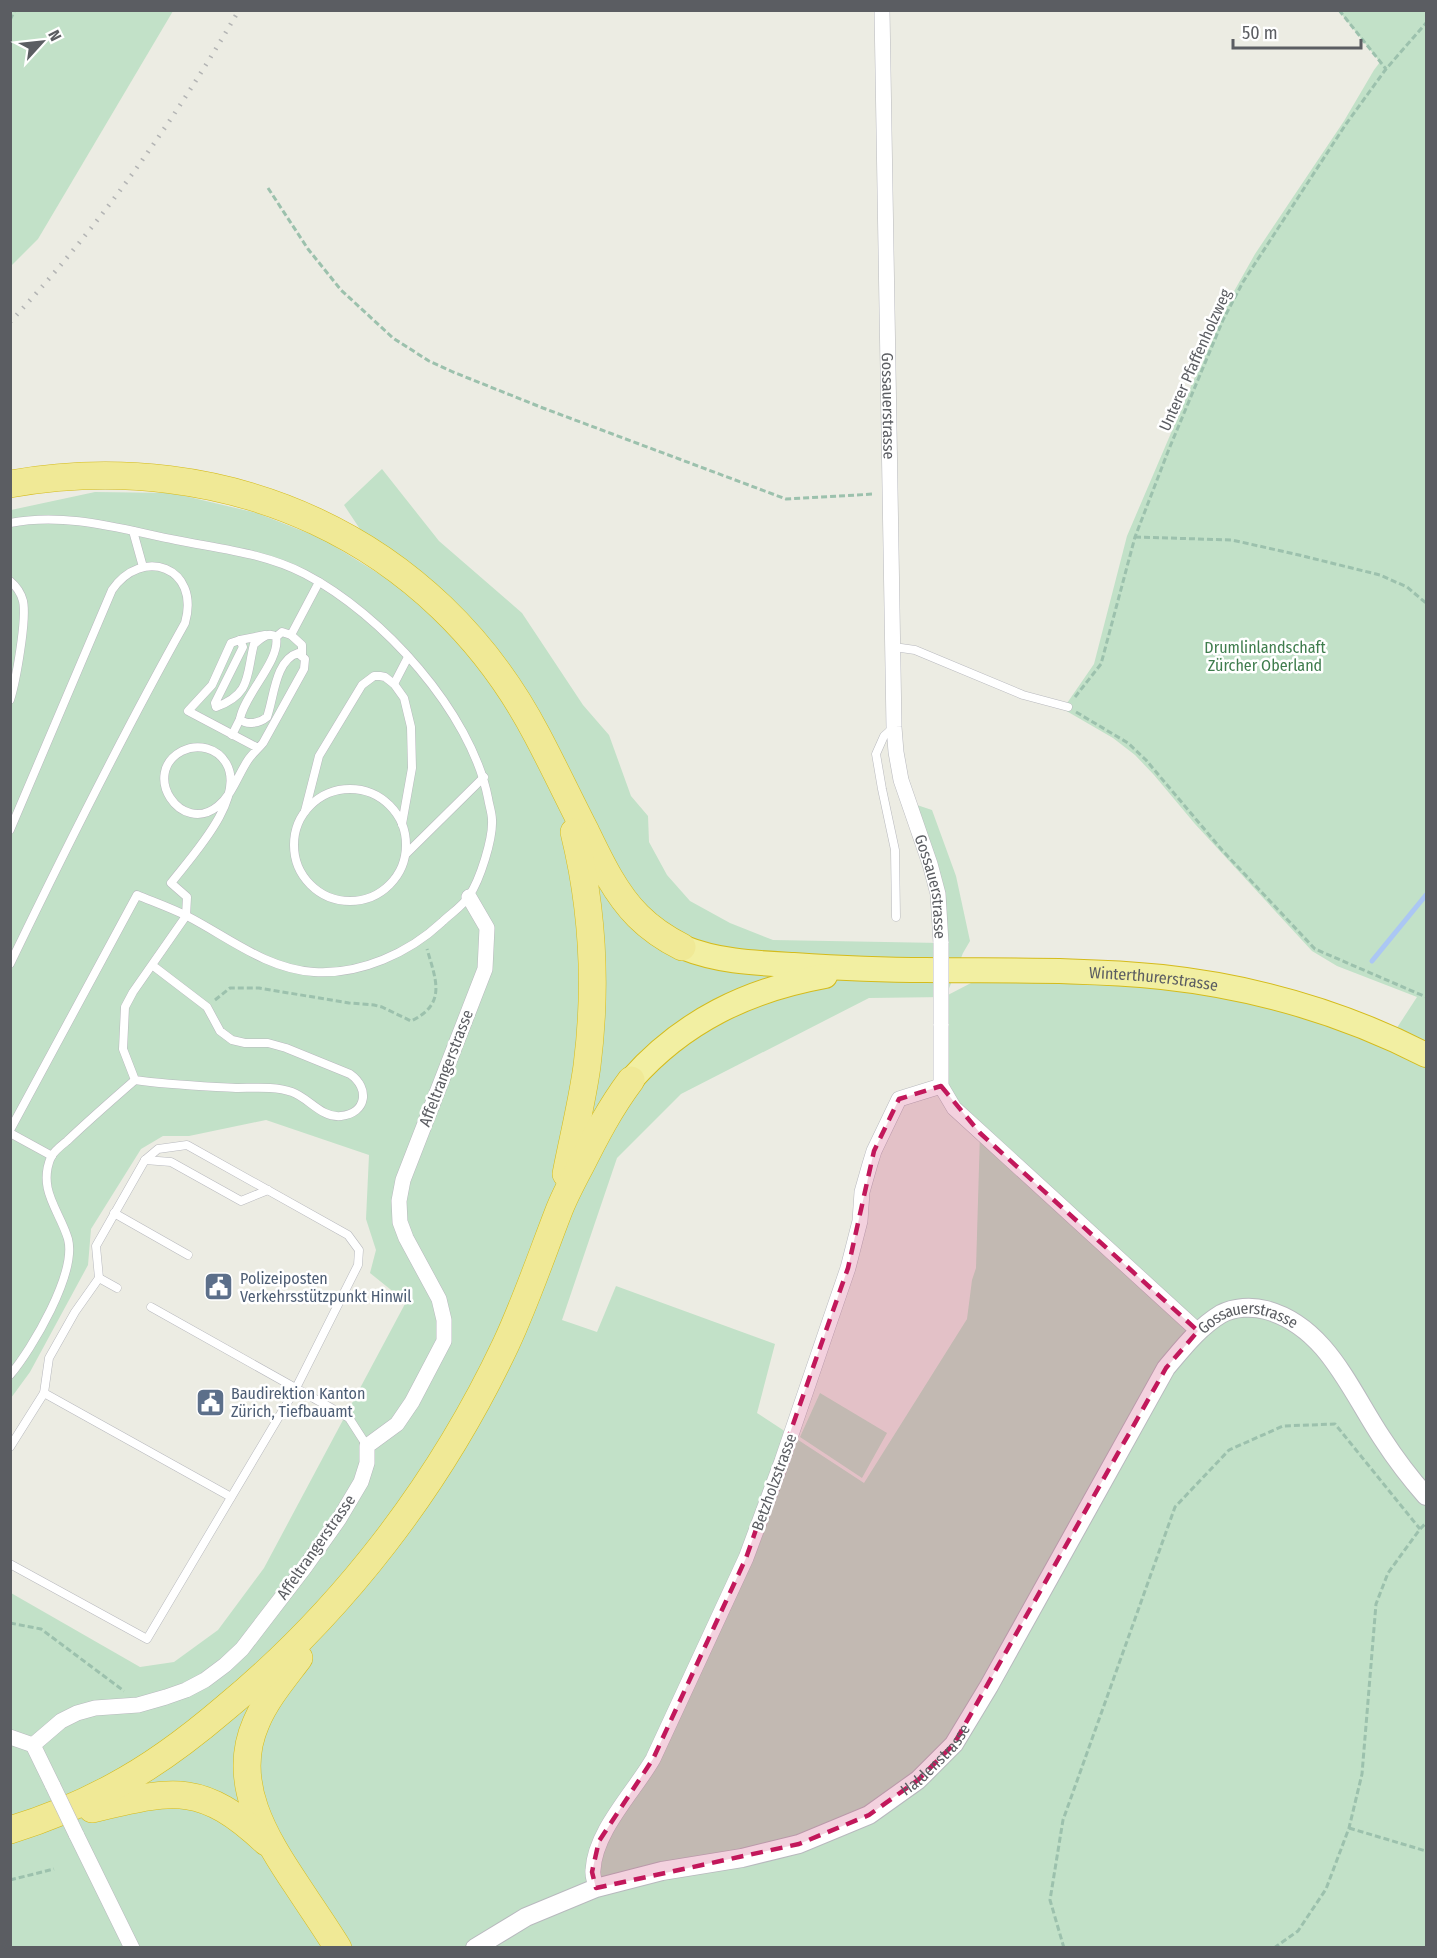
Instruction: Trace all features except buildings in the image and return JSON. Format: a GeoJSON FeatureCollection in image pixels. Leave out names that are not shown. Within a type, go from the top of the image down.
{"type":"FeatureCollection","features":[{"type":"Feature","properties":{"kind":"highway"},"geometry":{"type":"LineString","coordinates":[[10,484],[78,476],[128,475],[164,478],[247,495],[292,510],[361,545],[386,561],[451,616],[474,641],[503,679],[531,723],[594,850],[619,894],[649,926],[682,947],[713,958],[741,962],[869,970]]}},
{"type":"Feature","properties":{"kind":"highway"},"geometry":{"type":"LineString","coordinates":[[545,749],[568,810],[583,870],[593,972],[587,1066],[558,1211]]}},
{"type":"Feature","properties":{"kind":"highway"},"geometry":{"type":"LineString","coordinates":[[338,1947],[271,1847],[261,1827],[249,1790],[247,1760],[251,1737],[260,1714],[345,1592],[431,1477],[477,1401],[518,1316],[558,1211],[602,1126],[631,1080],[673,1040],[712,1014],[743,999],[796,982],[869,970]]}},
{"type":"Feature","properties":{"kind":"highway","name":"Winterthurerstrasse"},"geometry":{"type":"LineString","coordinates":[[869,970],[1101,973],[1208,983],[1272,997],[1327,1013],[1426,1054]]}},
{"type":"Feature","properties":{"kind":"highway"},"geometry":{"type":"LineString","coordinates":[[39,1821],[113,1787],[190,1736],[266,1673],[345,1592]]}},
{"type":"Feature","properties":{"kind":"highway"},"geometry":{"type":"LineString","coordinates":[[10,1830],[39,1821],[148,1797],[183,1794],[202,1798],[228,1810],[271,1847]]}},
{"type":"Feature","properties":{"kind":"street","name":"Gossauerstrasse"},"geometry":{"type":"LineString","coordinates":[[882,10],[894,727],[901,780],[938,894],[942,943],[941,1086],[954,1108],[980,1133],[1198,1331],[1224,1313],[1254,1306],[1277,1313],[1308,1331],[1342,1371],[1382,1438],[1424,1488]]}},
{"type":"Feature","properties":{"kind":"street","name":"Affeltrangerstrasse"},"geometry":{"type":"LineString","coordinates":[[33,1745],[61,1721],[77,1713],[95,1708],[138,1705],[186,1690],[205,1680],[242,1649],[339,1519],[361,1482],[368,1463],[367,1446],[397,1424],[412,1402],[444,1341],[444,1320],[439,1299],[406,1238],[400,1222],[399,1201],[403,1180],[485,969],[487,928],[469,897]]}},
{"type":"Feature","properties":{"kind":"street","name":"Betzholzstrasse"},"geometry":{"type":"LineString","coordinates":[[596,1888],[592,1872],[599,1841],[653,1759],[746,1558],[848,1268],[860,1221],[862,1192],[874,1151],[899,1099],[941,1086]]}},
{"type":"Feature","properties":{"kind":"street","name":"Haldenstrasse"},"geometry":{"type":"LineString","coordinates":[[475,1947],[526,1917],[596,1888],[662,1871],[742,1858],[799,1844],[869,1815],[918,1780],[954,1744],[989,1686],[1166,1368],[1198,1331]]}},
{"type":"Feature","properties":{"kind":"street"},"geometry":{"type":"LineString","coordinates":[[10,1737],[33,1745],[132,1947]]}},
{"type":"Feature","properties":{"kind":"lane"},"geometry":{"type":"LineString","coordinates":[[10,522],[37,519],[81,521],[255,554],[288,566],[319,582],[370,619],[408,657],[439,695],[465,736],[483,777],[492,820],[486,858],[469,897],[424,939],[388,957],[338,971],[314,972],[274,963],[236,945],[186,916],[137,895],[10,1131],[52,1156]]}},
{"type":"Feature","properties":{"kind":"lane"},"geometry":{"type":"LineString","coordinates":[[133,531],[143,567]]}},
{"type":"Feature","properties":{"kind":"lane"},"geometry":{"type":"LineString","coordinates":[[10,830],[109,596],[121,579],[143,567],[153,566],[167,569],[182,581],[189,610],[185,622],[125,731],[10,964]]}},
{"type":"Feature","properties":{"kind":"lane"},"geometry":{"type":"LineString","coordinates":[[10,581],[18,590],[23,601],[19,650],[10,700]]}},
{"type":"Feature","properties":{"kind":"lane"},"geometry":{"type":"LineString","coordinates":[[291,635],[319,582]]}},
{"type":"Feature","properties":{"kind":"lane"},"geometry":{"type":"LineString","coordinates":[[135,1080],[123,1049],[125,1007],[186,916],[187,897],[171,883],[199,850],[220,815],[228,794],[231,777],[225,761],[213,750],[196,747],[188,748],[173,757],[165,772],[165,787],[171,801],[183,810],[190,813],[206,813],[219,806],[228,794],[249,760],[258,748],[304,669],[305,659],[302,645],[291,635],[282,632],[276,638],[276,648],[232,735]]}},
{"type":"Feature","properties":{"kind":"lane"},"geometry":{"type":"LineString","coordinates":[[258,748],[188,711],[212,685],[231,643],[266,635],[273,635],[276,638]]}},
{"type":"Feature","properties":{"kind":"lane"},"geometry":{"type":"LineString","coordinates":[[215,703],[216,707],[222,705],[241,693],[249,672],[254,644],[266,635]]}},
{"type":"Feature","properties":{"kind":"lane"},"geometry":{"type":"LineString","coordinates":[[206,721],[241,653],[243,647],[240,640]]}},
{"type":"Feature","properties":{"kind":"lane"},"geometry":{"type":"LineString","coordinates":[[894,647],[915,650],[1023,696],[1068,707]]}},
{"type":"Feature","properties":{"kind":"lane"},"geometry":{"type":"LineString","coordinates":[[10,661],[19,650]]}},
{"type":"Feature","properties":{"kind":"lane"},"geometry":{"type":"LineString","coordinates":[[240,719],[249,723],[261,721],[267,717],[281,670],[292,655],[298,653],[303,656]]}},
{"type":"Feature","properties":{"kind":"lane"},"geometry":{"type":"LineString","coordinates":[[394,684],[408,657]]}},
{"type":"Feature","properties":{"kind":"lane"},"geometry":{"type":"LineString","coordinates":[[304,813],[318,799],[337,791],[356,789],[384,800],[398,815],[406,839],[406,854],[397,877],[378,894],[354,901],[338,900],[309,883],[297,861],[294,845],[319,756],[362,685],[374,676],[385,677],[394,684],[404,698],[411,727],[412,768],[402,824]]}},
{"type":"Feature","properties":{"kind":"lane"},"geometry":{"type":"LineString","coordinates":[[894,727],[884,736],[876,753],[895,850],[896,917]]}},
{"type":"Feature","properties":{"kind":"lane"},"geometry":{"type":"LineString","coordinates":[[406,854],[483,777]]}},
{"type":"Feature","properties":{"kind":"lane"},"geometry":{"type":"LineString","coordinates":[[10,1375],[27,1354],[36,1337],[69,1263],[68,1240],[48,1193],[48,1176],[52,1156],[96,1113],[135,1080],[167,1085],[259,1088],[292,1092],[322,1112],[334,1116],[353,1112],[363,1100],[363,1090],[359,1080],[350,1074],[286,1048],[268,1043],[232,1040],[220,1030],[207,1007],[152,965]]}},
{"type":"Feature","properties":{"kind":"lane"},"geometry":{"type":"LineString","coordinates":[[10,1447],[44,1393],[49,1358],[75,1312],[99,1278],[96,1246],[146,1160],[158,1149],[187,1144],[348,1235],[359,1250],[358,1264],[296,1388],[147,1639],[10,1564]]}},
{"type":"Feature","properties":{"kind":"lane"},"geometry":{"type":"LineString","coordinates":[[146,1160],[171,1162],[241,1201],[268,1190]]}},
{"type":"Feature","properties":{"kind":"lane"},"geometry":{"type":"LineString","coordinates":[[114,1213],[188,1255]]}},
{"type":"Feature","properties":{"kind":"lane"},"geometry":{"type":"LineString","coordinates":[[99,1278],[117,1288]]}},
{"type":"Feature","properties":{"kind":"lane"},"geometry":{"type":"LineString","coordinates":[[151,1307],[349,1418],[367,1446]]}},
{"type":"Feature","properties":{"kind":"lane"},"geometry":{"type":"LineString","coordinates":[[44,1393],[231,1497]]}},
{"type":"Feature","properties":{"kind":"path"},"geometry":{"type":"LineString","coordinates":[[10,20],[15,10]]}},
{"type":"Feature","properties":{"kind":"path"},"geometry":{"type":"LineString","coordinates":[[1339,10],[1386,69]]}},
{"type":"Feature","properties":{"kind":"path","name":"Unterer Pfaffenholzweg"},"geometry":{"type":"LineString","coordinates":[[1068,707],[1101,664],[1136,537],[1169,449],[1223,320],[1291,207],[1346,124],[1386,69],[1426,22]]}},
{"type":"Feature","properties":{"kind":"path"},"geometry":{"type":"LineString","coordinates":[[268,188],[308,249],[341,290],[393,338],[429,361],[543,408],[786,499],[891,493]]}},
{"type":"Feature","properties":{"kind":"path"},"geometry":{"type":"LineString","coordinates":[[1136,537],[1232,540],[1288,552],[1380,575],[1407,587],[1426,603]]}},
{"type":"Feature","properties":{"kind":"path"},"geometry":{"type":"LineString","coordinates":[[1068,707],[1128,743],[1146,760],[1222,850],[1315,949],[1426,997]]}},
{"type":"Feature","properties":{"kind":"path"},"geometry":{"type":"LineString","coordinates":[[207,1007],[230,988],[259,988],[374,1005],[411,1021],[424,1015],[435,999],[438,984],[424,939]]}},
{"type":"Feature","properties":{"kind":"path"},"geometry":{"type":"LineString","coordinates":[[1064,1947],[1050,1900],[1063,1820],[1175,1507],[1229,1450],[1283,1426],[1335,1424],[1420,1529]]}},
{"type":"Feature","properties":{"kind":"path"},"geometry":{"type":"LineString","coordinates":[[1274,1947],[1298,1931],[1326,1889],[1349,1827],[1362,1774],[1376,1604],[1388,1574],[1426,1523]]}},
{"type":"Feature","properties":{"kind":"path"},"geometry":{"type":"LineString","coordinates":[[10,1623],[41,1629],[109,1678],[138,1705]]}},
{"type":"Feature","properties":{"kind":"path"},"geometry":{"type":"LineString","coordinates":[[1349,1827],[1426,1851]]}},
{"type":"Feature","properties":{"kind":"path"},"geometry":{"type":"LineString","coordinates":[[10,1880],[54,1869]]}},
{"type":"Feature","properties":{"kind":"highlighted area"},"geometry":{"type":"Polygon","coordinates":[[[941,1086],[980,1133],[1198,1331],[1166,1368],[954,1744],[918,1780],[869,1815],[799,1844],[596,1888],[592,1872],[599,1841],[653,1759],[746,1558],[848,1268],[874,1151],[899,1099],[941,1086]]]}},
{"type":"Feature","properties":{"kind":"green space"},"geometry":{"type":"Polygon","coordinates":[[[11,10],[173,11],[38,239],[11,266],[11,10]]]}},
{"type":"Feature","properties":{"kind":"green space","name":"Drumlinlandschaft Zürcher Oberland"},"geometry":{"type":"Polygon","coordinates":[[[1339,11],[1426,11],[1426,1947],[11,1947],[11,1593],[140,1667],[174,1662],[218,1630],[264,1568],[406,1302],[370,1273],[376,1250],[366,1219],[369,1155],[266,1120],[189,1136],[163,1136],[141,1149],[91,1229],[88,1265],[30,1372],[11,1398],[11,510],[95,492],[172,493],[257,513],[323,539],[397,585],[344,505],[382,469],[439,541],[522,613],[583,705],[609,735],[631,796],[648,816],[649,842],[667,875],[690,901],[730,923],[773,940],[941,943],[938,894],[908,802],[932,810],[956,876],[970,941],[946,996],[971,983],[1111,973],[1161,977],[1391,1037],[1417,997],[1337,966],[1312,951],[1135,755],[1113,738],[1063,709],[1094,664],[1127,536],[1224,309],[1255,254],[1344,121],[1380,62],[1339,11]],[[946,997],[869,998],[681,1094],[617,1158],[562,1320],[597,1332],[616,1286],[775,1344],[757,1413],[864,1483],[967,1319],[972,1280],[976,1268],[980,1133],[941,1086],[946,997]]]}},
{"type":"Feature","properties":{"kind":"green space"},"geometry":{"type":"Polygon","coordinates":[[[820,1393],[887,1433],[862,1478],[800,1437],[820,1393]]]}},
{"type":"Feature","properties":{"kind":"waterway"},"geometry":{"type":"LineString","coordinates":[[1372,961],[1426,895]]}},
{"type":"Feature","properties":{"kind":"railway"},"geometry":{"type":"LineString","coordinates":[[10,322],[74,249],[133,173],[188,93],[239,10]]}},
{"type":"Feature","properties":{"kind":"place","name":"Polizeiposten Verkehrsstützpunkt Hinwil"},"geometry":{"type":"Point","coordinates":[219,1287]}},
{"type":"Feature","properties":{"kind":"place","name":"Baudirektion Kanton Zürich, Tiefbauamt"},"geometry":{"type":"Point","coordinates":[210,1402]}}]}
